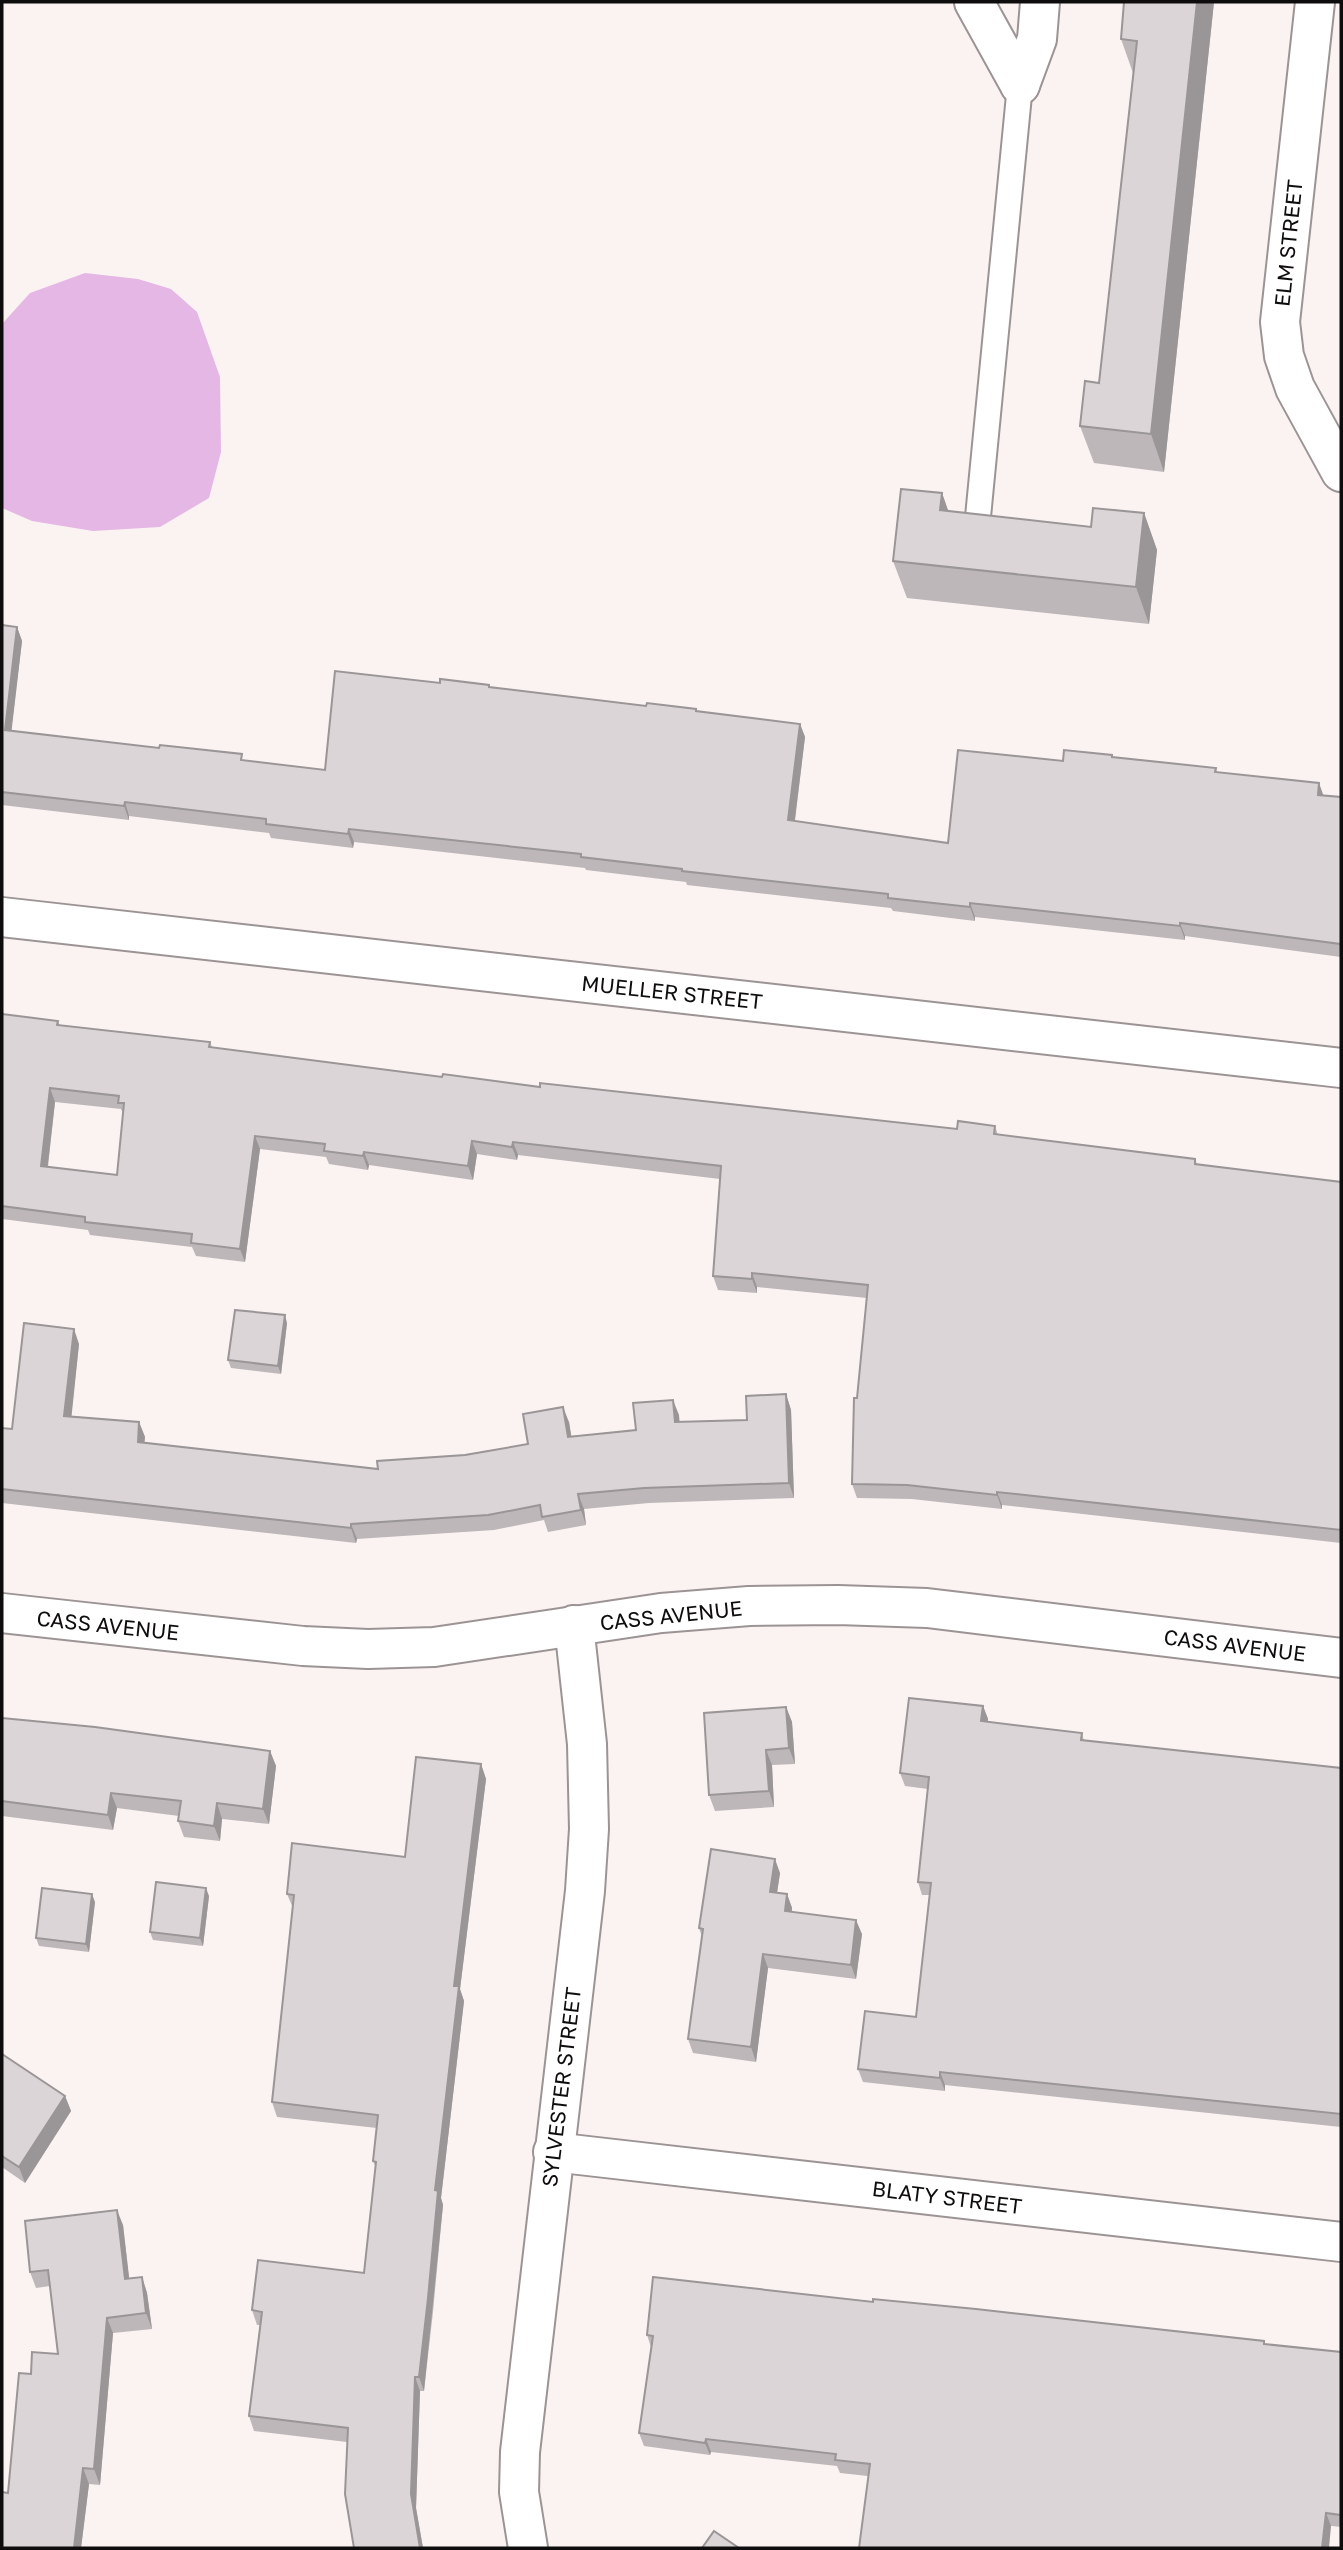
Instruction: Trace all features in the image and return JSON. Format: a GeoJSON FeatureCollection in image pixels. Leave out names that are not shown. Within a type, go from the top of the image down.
{"type":"FeatureCollection","features":[{"type":"Feature","properties":{"kind":"street"},"geometry":{"type":"LineString","coordinates":[[974,2],[1020,85]]}},
{"type":"Feature","properties":{"kind":"street"},"geometry":{"type":"LineString","coordinates":[[1020,85],[1037,39],[1041,2]]}},
{"type":"Feature","properties":{"kind":"street","name":"ELM STREET"},"geometry":{"type":"LineString","coordinates":[[1315,2],[1280,322],[1284,356],[1295,388],[1341,472]]}},
{"type":"Feature","properties":{"kind":"street","name":"MUELLER STREET"},"geometry":{"type":"LineString","coordinates":[[2,917],[1341,1068]]}},
{"type":"Feature","properties":{"kind":"street","name":"CASS AVENUE"},"geometry":{"type":"LineString","coordinates":[[2,1613],[303,1646],[368,1649],[433,1647],[661,1614],[749,1606],[838,1605],[927,1608],[1341,1658]]}},
{"type":"Feature","properties":{"kind":"street","name":"SYLVESTER STREET"},"geometry":{"type":"LineString","coordinates":[[528,2548],[519,2492],[520,2452],[585,1891],[589,1829],[587,1744],[574,1625]]}},
{"type":"Feature","properties":{"kind":"street","name":"BLATY STREET"},"geometry":{"type":"LineString","coordinates":[[554,2152],[1341,2242]]}},
{"type":"Feature","properties":{"kind":"lane"},"geometry":{"type":"LineString","coordinates":[[977,527],[1020,85]]}},
{"type":"Feature","properties":{"kind":"shaded area"},"geometry":{"type":"Polygon","coordinates":[[[85,273],[138,279],[171,289],[197,312],[220,377],[221,452],[209,498],[160,527],[93,531],[32,521],[2,508],[2,324],[30,293],[85,273]]]}},
{"type":"Feature","properties":{"kind":"building"},"geometry":{"type":"Polygon","coordinates":[[[1124,2],[1197,2],[1151,434],[1080,426],[1085,381],[1099,383],[1137,41],[1121,39],[1124,2]]]}},
{"type":"Feature","properties":{"kind":"building"},"geometry":{"type":"Polygon","coordinates":[[[901,489],[942,493],[940,510],[1091,527],[1093,508],[1144,513],[1136,587],[893,561],[901,489]]]}},
{"type":"Feature","properties":{"kind":"building"},"geometry":{"type":"Polygon","coordinates":[[[2,625],[17,627],[5,730],[159,748],[160,745],[242,754],[241,760],[325,770],[335,671],[440,683],[440,679],[800,724],[788,820],[948,843],[958,750],[1063,761],[1064,750],[1216,768],[1215,772],[1319,783],[1318,795],[1341,797],[1341,944],[1180,923],[1180,926],[970,903],[970,907],[888,898],[888,894],[682,871],[581,857],[581,854],[349,829],[348,834],[266,824],[266,819],[125,802],[124,806],[2,792],[2,625]]]}},
{"type":"Feature","properties":{"kind":"building"},"geometry":{"type":"Polygon","coordinates":[[[2,1014],[58,1021],[57,1025],[210,1042],[209,1047],[442,1077],[443,1074],[540,1087],[540,1083],[957,1129],[958,1121],[995,1126],[994,1134],[1195,1159],[1195,1164],[1341,1182],[1341,1530],[997,1492],[997,1495],[907,1485],[852,1484],[854,1398],[857,1398],[868,1285],[752,1273],[752,1279],[713,1276],[721,1166],[513,1142],[512,1147],[472,1141],[468,1166],[364,1152],[363,1156],[324,1151],[325,1144],[255,1136],[240,1249],[191,1243],[192,1234],[85,1222],[85,1217],[2,1206],[2,1014]],[[50,1088],[41,1166],[117,1175],[124,1103],[118,1103],[119,1096],[50,1088]]]}},
{"type":"Feature","properties":{"kind":"building"},"geometry":{"type":"Polygon","coordinates":[[[235,1310],[285,1315],[278,1366],[228,1360],[235,1310]]]}},
{"type":"Feature","properties":{"kind":"building"},"geometry":{"type":"Polygon","coordinates":[[[24,1323],[74,1329],[64,1416],[139,1422],[138,1442],[378,1469],[377,1461],[465,1455],[528,1444],[523,1414],[563,1407],[568,1437],[636,1430],[633,1403],[673,1400],[675,1422],[747,1420],[746,1396],[786,1394],[789,1483],[644,1488],[578,1494],[581,1510],[542,1517],[540,1505],[488,1515],[351,1524],[351,1528],[2,1489],[2,1428],[12,1429],[24,1323]]]}},
{"type":"Feature","properties":{"kind":"building"},"geometry":{"type":"Polygon","coordinates":[[[909,1698],[983,1706],[981,1721],[1082,1733],[1081,1740],[1341,1768],[1341,2114],[940,2072],[940,2078],[858,2069],[865,2011],[916,2017],[931,1883],[918,1882],[929,1777],[900,1773],[909,1698]]]}},
{"type":"Feature","properties":{"kind":"building"},"geometry":{"type":"Polygon","coordinates":[[[786,1707],[789,1748],[766,1750],[769,1791],[709,1795],[704,1713],[786,1707]]]}},
{"type":"Feature","properties":{"kind":"building"},"geometry":{"type":"Polygon","coordinates":[[[2,1718],[95,1727],[270,1751],[263,1809],[217,1803],[214,1826],[178,1821],[181,1801],[111,1793],[108,1815],[2,1801],[2,1718]]]}},
{"type":"Feature","properties":{"kind":"building"},"geometry":{"type":"Polygon","coordinates":[[[416,1757],[481,1764],[454,1986],[459,1986],[435,2190],[438,2191],[428,2298],[419,2377],[415,2377],[411,2494],[420,2548],[354,2548],[345,2494],[348,2428],[249,2416],[262,2312],[252,2310],[258,2260],[364,2273],[376,2162],[373,2161],[378,2115],[272,2102],[294,1895],[287,1894],[292,1843],[405,1857],[416,1757]]]}},
{"type":"Feature","properties":{"kind":"building"},"geometry":{"type":"Polygon","coordinates":[[[711,1849],[775,1859],[770,1892],[787,1894],[785,1911],[856,1920],[851,1965],[763,1954],[751,2047],[688,2039],[703,1929],[699,1928],[711,1849]]]}},
{"type":"Feature","properties":{"kind":"building"},"geometry":{"type":"Polygon","coordinates":[[[156,1882],[206,1888],[200,1938],[150,1932],[156,1882]]]}},
{"type":"Feature","properties":{"kind":"building"},"geometry":{"type":"Polygon","coordinates":[[[42,1888],[92,1894],[86,1944],[36,1938],[42,1888]]]}},
{"type":"Feature","properties":{"kind":"building"},"geometry":{"type":"Polygon","coordinates":[[[2,2054],[65,2096],[19,2167],[2,2156],[2,2054]]]}},
{"type":"Feature","properties":{"kind":"building"},"geometry":{"type":"Polygon","coordinates":[[[117,2210],[125,2279],[142,2277],[146,2313],[107,2318],[94,2469],[83,2468],[74,2548],[2,2548],[2,2492],[8,2493],[19,2373],[31,2374],[32,2352],[58,2354],[48,2270],[30,2272],[25,2221],[117,2210]]]}},
{"type":"Feature","properties":{"kind":"building"},"geometry":{"type":"Polygon","coordinates":[[[653,2277],[873,2302],[873,2299],[976,2309],[1341,2352],[1341,2515],[1326,2513],[1322,2548],[859,2548],[870,2464],[835,2460],[836,2454],[706,2439],[705,2443],[639,2433],[653,2336],[647,2335],[653,2277]]]}},
{"type":"Feature","properties":{"kind":"building"},"geometry":{"type":"Polygon","coordinates":[[[714,2531],[739,2548],[702,2548],[714,2531]]]}}]}
